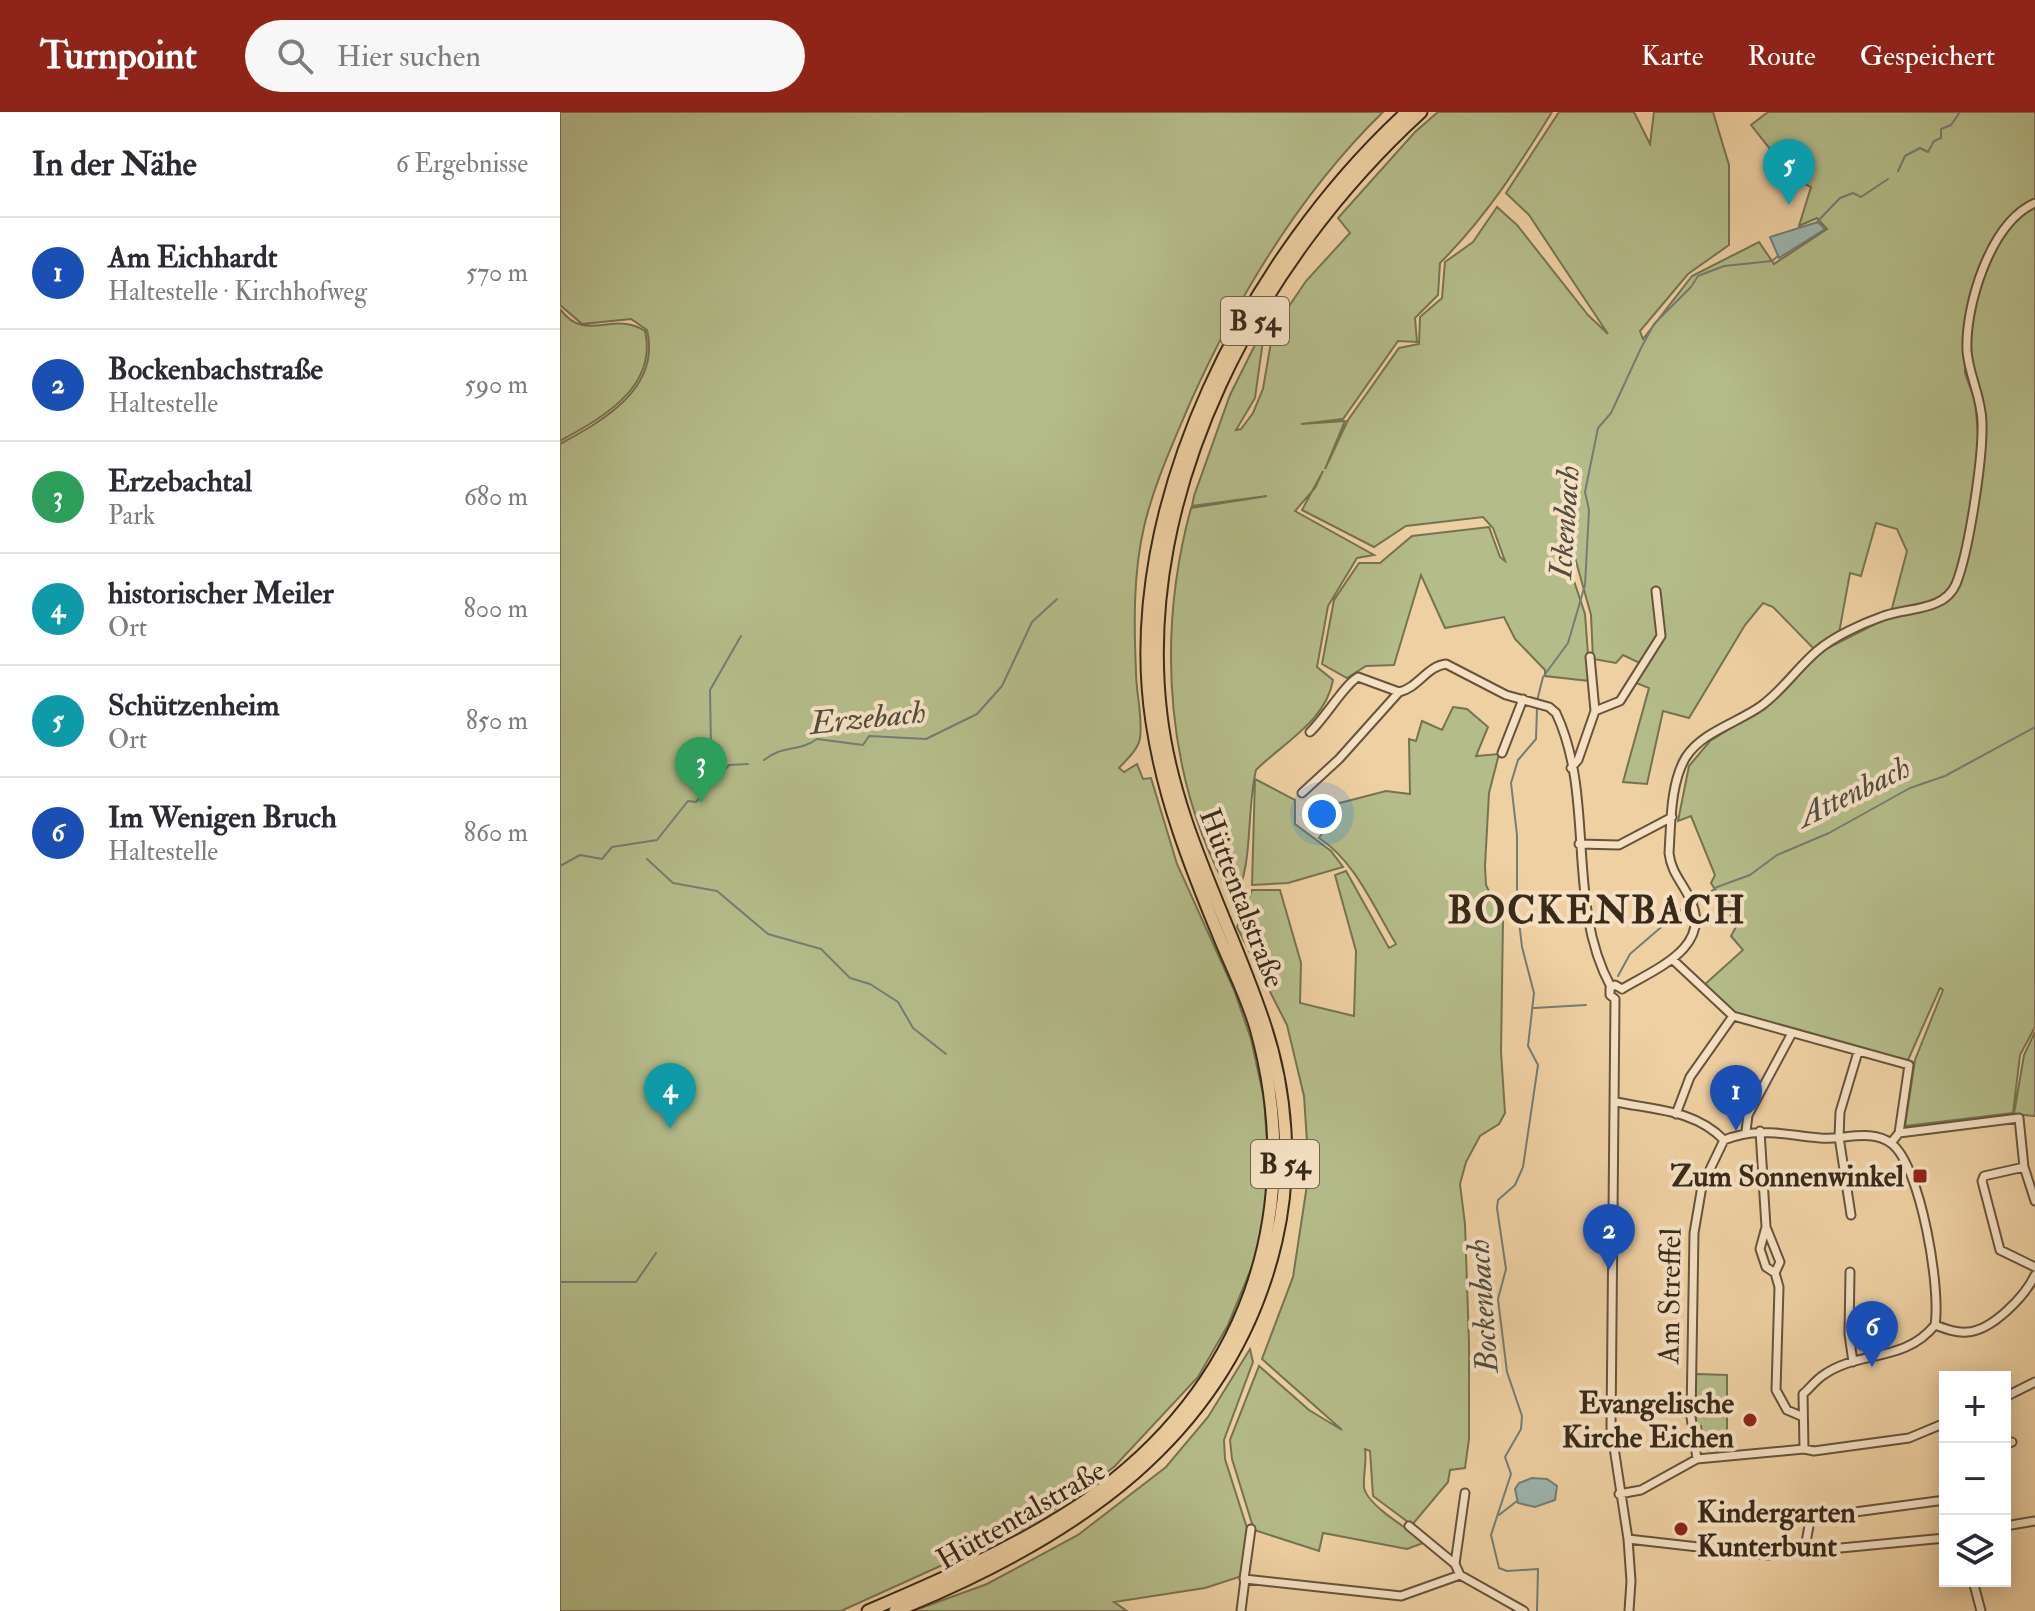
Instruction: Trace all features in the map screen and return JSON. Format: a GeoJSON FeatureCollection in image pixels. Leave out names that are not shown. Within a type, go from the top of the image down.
{"type":"FeatureCollection","features":[{"type":"Feature","properties":{"kind":"highway","name":"Hüttentalstraße"},"geometry":{"type":"LineString","coordinates":[[911,1599],[1083,1502],[1132,1464],[1165,1433],[1213,1372],[1230,1343],[1257,1276],[1270,1221],[1275,1178],[1271,1094],[1254,1021],[1175,825],[1161,772],[1148,678],[1148,633],[1154,571],[1181,462],[1205,399],[1240,328],[1274,269],[1319,206],[1407,112]]}},
{"type":"Feature","properties":{"kind":"highway","name":"Hüttentalstraße"},"geometry":{"type":"LineString","coordinates":[[911,1599],[1002,1560],[1088,1510],[1138,1472],[1208,1396],[1238,1349],[1257,1308],[1282,1208],[1285,1136],[1282,1093],[1263,1019],[1202,870],[1171,770],[1158,675],[1157,634],[1164,572],[1174,515],[1190,465],[1248,332],[1282,274],[1326,212],[1421,112]]}},
{"type":"Feature","properties":{"kind":"highway","name":"B 54"},"geometry":{"type":"LineString","coordinates":[[868,1611],[911,1599]]}},
{"type":"Feature","properties":{"kind":"highway","name":"B 54"},"geometry":{"type":"LineString","coordinates":[[895,1611],[911,1599]]}},
{"type":"Feature","properties":{"kind":"street"},"geometry":{"type":"LineString","coordinates":[[1622,989],[1672,959],[1690,942],[1696,924],[1691,899],[1670,865],[1672,817],[1681,767],[1687,756],[1706,738],[1762,706],[1819,649],[1883,616],[1935,604],[1948,597],[1955,586],[1965,557],[1982,421],[1967,352],[1974,295],[1998,238],[2018,214],[2035,203]]}},
{"type":"Feature","properties":{"kind":"street"},"geometry":{"type":"LineString","coordinates":[[1595,711],[1620,701],[1661,636],[1656,591]]}},
{"type":"Feature","properties":{"kind":"street"},"geometry":{"type":"LineString","coordinates":[[1571,768],[1578,760],[1595,711],[1590,657]]}},
{"type":"Feature","properties":{"kind":"street"},"geometry":{"type":"LineString","coordinates":[[1302,793],[1339,759],[1399,692],[1412,688],[1434,667],[1446,664],[1556,713],[1571,768],[1587,910],[1611,987],[1610,995],[1615,999]]}},
{"type":"Feature","properties":{"kind":"street"},"geometry":{"type":"LineString","coordinates":[[1310,732],[1332,709],[1350,681],[1358,677],[1399,692]]}},
{"type":"Feature","properties":{"kind":"street"},"geometry":{"type":"LineString","coordinates":[[1502,753],[1523,699]]}},
{"type":"Feature","properties":{"kind":"street"},"geometry":{"type":"LineString","coordinates":[[1579,844],[1619,845],[1672,817]]}},
{"type":"Feature","properties":{"kind":"street"},"geometry":{"type":"LineString","coordinates":[[1672,959],[1733,1016],[1791,1035],[1909,1065],[1899,1133],[1891,1143]]}},
{"type":"Feature","properties":{"kind":"street"},"geometry":{"type":"LineString","coordinates":[[1611,987],[1618,985],[1622,989],[1622,996],[1615,999]]}},
{"type":"Feature","properties":{"kind":"street"},"geometry":{"type":"LineString","coordinates":[[1615,999],[1611,1428],[1628,1539],[1631,1581],[1629,1611]]}},
{"type":"Feature","properties":{"kind":"street"},"geometry":{"type":"LineString","coordinates":[[1676,1114],[1690,1077],[1733,1016]]}},
{"type":"Feature","properties":{"kind":"street"},"geometry":{"type":"LineString","coordinates":[[1746,1131],[1748,1115],[1791,1035]]}},
{"type":"Feature","properties":{"kind":"street"},"geometry":{"type":"LineString","coordinates":[[1851,1215],[1839,1137],[1840,1112],[1858,1052]]}},
{"type":"Feature","properties":{"kind":"street"},"geometry":{"type":"LineString","coordinates":[[1616,1102],[1703,1121],[1724,1140],[1746,1131],[1869,1136],[1891,1143],[1907,1165],[1927,1236],[1937,1294],[1935,1325],[1914,1347],[1853,1362],[1823,1376],[1803,1394],[1804,1449]]}},
{"type":"Feature","properties":{"kind":"street"},"geometry":{"type":"LineString","coordinates":[[1899,1133],[2019,1118],[2024,1167],[2035,1201]]}},
{"type":"Feature","properties":{"kind":"street"},"geometry":{"type":"LineString","coordinates":[[1760,1131],[1766,1227],[1780,1262],[1775,1273]]}},
{"type":"Feature","properties":{"kind":"street","name":"Am Streffel"},"geometry":{"type":"LineString","coordinates":[[1697,1459],[1691,1417],[1694,1233],[1702,1186],[1724,1140]]}},
{"type":"Feature","properties":{"kind":"street"},"geometry":{"type":"LineString","coordinates":[[2024,1167],[1984,1176],[1982,1181],[2000,1250],[2035,1267]]}},
{"type":"Feature","properties":{"kind":"street"},"geometry":{"type":"LineString","coordinates":[[1766,1227],[1760,1249],[1766,1267],[1775,1273],[1779,1287],[1776,1390],[1787,1410],[1801,1416]]}},
{"type":"Feature","properties":{"kind":"street"},"geometry":{"type":"LineString","coordinates":[[1850,1272],[1849,1334],[1853,1362]]}},
{"type":"Feature","properties":{"kind":"street"},"geometry":{"type":"LineString","coordinates":[[1935,1325],[1965,1333],[1977,1331],[2009,1306],[2035,1275]]}},
{"type":"Feature","properties":{"kind":"street"},"geometry":{"type":"LineString","coordinates":[[2011,1394],[2035,1382]]}},
{"type":"Feature","properties":{"kind":"street"},"geometry":{"type":"LineString","coordinates":[[1619,1494],[1641,1490],[1697,1459],[1804,1449],[1814,1451],[1909,1438],[1939,1426]]}},
{"type":"Feature","properties":{"kind":"street"},"geometry":{"type":"LineString","coordinates":[[1455,1564],[1465,1493]]}},
{"type":"Feature","properties":{"kind":"street"},"geometry":{"type":"LineString","coordinates":[[1804,1553],[1811,1515],[1939,1501]]}},
{"type":"Feature","properties":{"kind":"street"},"geometry":{"type":"LineString","coordinates":[[2011,1525],[2035,1521]]}},
{"type":"Feature","properties":{"kind":"street"},"geometry":{"type":"LineString","coordinates":[[1409,1526],[1455,1564],[1460,1575],[1524,1611]]}},
{"type":"Feature","properties":{"kind":"street"},"geometry":{"type":"LineString","coordinates":[[1241,1611],[1251,1529]]}},
{"type":"Feature","properties":{"kind":"street"},"geometry":{"type":"LineString","coordinates":[[1628,1539],[1768,1555],[1939,1539]]}},
{"type":"Feature","properties":{"kind":"street"},"geometry":{"type":"LineString","coordinates":[[1244,1579],[1401,1596],[1460,1575]]}},
{"type":"Feature","properties":{"kind":"street"},"geometry":{"type":"LineString","coordinates":[[1975,1587],[1981,1611]]}},
{"type":"Feature","properties":{"kind":"green space"},"geometry":{"type":"Polygon","coordinates":[[[560,112],[1383,112],[1324,177],[1298,212],[1273,248],[1229,324],[1190,403],[1158,479],[1144,527],[1138,563],[1135,636],[1140,738],[1135,750],[1119,768],[1124,772],[1137,764],[1143,779],[1151,778],[1177,864],[1234,990],[1251,1039],[1264,1099],[1268,1155],[1265,1217],[1255,1259],[1228,1325],[1198,1377],[1115,1466],[1075,1497],[1022,1529],[841,1611],[560,1611],[560,444],[611,413],[625,400],[646,369],[649,351],[647,330],[631,319],[582,324],[560,305],[560,112]]]}},
{"type":"Feature","properties":{"kind":"green space"},"geometry":{"type":"Polygon","coordinates":[[[1438,112],[1552,112],[1487,210],[1440,263],[1438,295],[1415,318],[1417,342],[1398,341],[1343,419],[1301,424],[1345,421],[1325,469],[1348,420],[1399,348],[1419,344],[1420,317],[1442,298],[1445,262],[1473,242],[1497,207],[1517,225],[1588,315],[1608,334],[1529,215],[1506,193],[1559,112],[1634,112],[1650,144],[1654,112],[1713,112],[1729,165],[1729,245],[1688,274],[1640,331],[1643,339],[1692,276],[1759,242],[1774,264],[1827,229],[1817,218],[1799,226],[1811,187],[1793,178],[1751,125],[1768,112],[2035,112],[2035,1027],[2020,1055],[2013,1113],[1905,1126],[1915,1060],[1943,990],[1940,988],[1908,1060],[1790,1032],[1731,1013],[1703,986],[1743,950],[1731,936],[1737,925],[1711,883],[1715,875],[1691,816],[1678,821],[1689,766],[1710,741],[1765,707],[1820,652],[1885,619],[1938,606],[1937,602],[1891,612],[1907,551],[1897,529],[1876,523],[1861,576],[1850,573],[1839,633],[1814,649],[1773,607],[1763,603],[1745,625],[1689,718],[1663,711],[1647,784],[1623,782],[1649,688],[1636,683],[1642,664],[1623,655],[1616,663],[1593,659],[1591,615],[1574,554],[1569,553],[1571,572],[1585,614],[1590,681],[1545,676],[1545,670],[1515,639],[1504,617],[1445,628],[1421,575],[1394,665],[1366,666],[1347,678],[1322,664],[1334,600],[1359,563],[1380,563],[1412,536],[1489,527],[1500,557],[1505,561],[1493,528],[1483,517],[1406,526],[1374,547],[1302,510],[1312,491],[1295,511],[1374,555],[1357,558],[1328,606],[1317,667],[1333,680],[1322,708],[1256,770],[1247,855],[1234,901],[1211,856],[1193,808],[1181,759],[1174,709],[1171,658],[1173,607],[1191,508],[1267,496],[1192,506],[1230,395],[1260,335],[1263,341],[1255,398],[1236,430],[1241,429],[1253,413],[1263,389],[1273,330],[1306,281],[1350,233],[1338,218],[1415,132],[1438,112]],[[1965,338],[1965,373],[1975,401],[1979,445],[1964,557],[1969,554],[1985,454],[1985,420],[1965,338]]]}},
{"type":"Feature","properties":{"kind":"green space"},"geometry":{"type":"Polygon","coordinates":[[[560,309],[580,324],[633,325],[645,331],[647,351],[643,369],[623,398],[593,422],[560,441],[560,309]]]}},
{"type":"Feature","properties":{"kind":"green space"},"geometry":{"type":"Polygon","coordinates":[[[1453,707],[1467,709],[1488,727],[1476,756],[1499,754],[1489,793],[1485,866],[1486,885],[1503,920],[1501,1052],[1505,1113],[1499,1124],[1480,1136],[1466,1162],[1460,1184],[1465,1224],[1469,1343],[1469,1439],[1465,1468],[1450,1470],[1448,1482],[1412,1525],[1373,1496],[1370,1451],[1365,1449],[1364,1487],[1372,1502],[1426,1542],[1407,1549],[1323,1533],[1319,1551],[1254,1530],[1232,1459],[1230,1440],[1259,1366],[1309,1410],[1342,1430],[1262,1359],[1293,1277],[1309,1172],[1304,1096],[1287,1025],[1237,927],[1252,890],[1280,890],[1301,963],[1300,1003],[1354,1016],[1356,951],[1335,875],[1346,871],[1389,948],[1396,944],[1353,872],[1319,838],[1339,809],[1336,804],[1386,791],[1410,794],[1409,739],[1416,741],[1422,721],[1442,730],[1453,707]]]}},
{"type":"Feature","properties":{"kind":"green space"},"geometry":{"type":"Polygon","coordinates":[[[1255,779],[1295,800],[1295,824],[1331,851],[1343,867],[1288,883],[1252,885],[1255,779]]]}},
{"type":"Feature","properties":{"kind":"green space"},"geometry":{"type":"Polygon","coordinates":[[[2035,1032],[2035,1116],[2014,1114],[2024,1055],[2035,1032]]]}},
{"type":"Feature","properties":{"kind":"green space"},"geometry":{"type":"Polygon","coordinates":[[[1250,1349],[1253,1362],[1224,1440],[1225,1459],[1247,1528],[1242,1576],[1205,1588],[1114,1602],[1127,1611],[913,1611],[987,1584],[1078,1535],[1166,1467],[1208,1417],[1250,1349]]]}},
{"type":"Feature","properties":{"kind":"green space"},"geometry":{"type":"Polygon","coordinates":[[[1696,1374],[1727,1375],[1727,1449],[1706,1450],[1698,1439],[1703,1437],[1701,1426],[1696,1426],[1696,1374]]]}},
{"type":"Feature","properties":{"kind":"water"},"geometry":{"type":"Polygon","coordinates":[[[1818,222],[1825,229],[1779,258],[1770,237],[1818,222]]]}},
{"type":"Feature","properties":{"kind":"water"},"geometry":{"type":"Polygon","coordinates":[[[1532,1478],[1547,1479],[1557,1486],[1555,1500],[1535,1507],[1518,1503],[1515,1489],[1519,1483],[1532,1478]]]}},
{"type":"Feature","properties":{"kind":"waterway","name":"Ickenbach"},"geometry":{"type":"LineString","coordinates":[[1898,171],[1905,156],[1920,148],[1928,152],[1934,141],[1941,138],[1941,129],[1951,125],[1960,112]]}},
{"type":"Feature","properties":{"kind":"waterway","name":"Ickenbach"},"geometry":{"type":"LineString","coordinates":[[1816,223],[1840,198],[1853,193],[1861,197],[1888,179]]}},
{"type":"Feature","properties":{"kind":"waterway","name":"Ickenbach"},"geometry":{"type":"LineString","coordinates":[[1537,701],[1543,677],[1568,643],[1585,585],[1589,510],[1585,492],[1598,428],[1611,413],[1641,348],[1654,324],[1698,276],[1724,266],[1772,261],[1778,256]]}},
{"type":"Feature","properties":{"kind":"waterway","name":"Erzebach"},"geometry":{"type":"LineString","coordinates":[[764,760],[777,752],[804,746],[817,739],[863,745],[869,736],[926,739],[977,714],[1002,686],[1032,622],[1057,599]]}},
{"type":"Feature","properties":{"kind":"waterway"},"geometry":{"type":"LineString","coordinates":[[711,750],[710,690],[741,636]]}},
{"type":"Feature","properties":{"kind":"waterway","name":"Bockenbach"},"geometry":{"type":"LineString","coordinates":[[1537,708],[1536,739],[1518,760],[1511,783],[1517,835],[1517,905],[1522,947],[1534,993],[1528,1046],[1538,1065],[1523,1167],[1515,1185],[1498,1200],[1497,1208],[1506,1269],[1498,1299],[1507,1372],[1522,1416],[1521,1429],[1505,1457],[1511,1474],[1491,1535],[1499,1568],[1507,1571],[1538,1569],[1537,1611]]}},
{"type":"Feature","properties":{"kind":"waterway","name":"Attenbach"},"geometry":{"type":"LineString","coordinates":[[1696,903],[1717,887],[1750,875],[1777,855],[1829,833],[1910,788],[1945,776],[2035,727]]}},
{"type":"Feature","properties":{"kind":"waterway"},"geometry":{"type":"LineString","coordinates":[[714,759],[722,771]]}},
{"type":"Feature","properties":{"kind":"waterway","name":"Erzebach"},"geometry":{"type":"LineString","coordinates":[[560,866],[580,855],[602,859],[612,847],[657,840],[688,801],[696,802],[729,765],[748,764]]}},
{"type":"Feature","properties":{"kind":"waterway"},"geometry":{"type":"LineString","coordinates":[[647,859],[673,883],[717,891],[768,934],[821,949],[850,978],[870,984],[898,1002],[913,1028],[946,1054]]}},
{"type":"Feature","properties":{"kind":"waterway","name":"Attenbach"},"geometry":{"type":"LineString","coordinates":[[1618,976],[1630,954],[1681,910]]}},
{"type":"Feature","properties":{"kind":"waterway","name":"Attenbach"},"geometry":{"type":"LineString","coordinates":[[1534,1008],[1586,1005]]}},
{"type":"Feature","properties":{"kind":"waterway"},"geometry":{"type":"LineString","coordinates":[[560,1282],[636,1282],[656,1253]]}},
{"type":"Feature","properties":{"kind":"waterway"},"geometry":{"type":"LineString","coordinates":[[1499,1515],[1517,1501]]}},
{"type":"Feature","properties":{"kind":"place","name":"Schützenheim"},"geometry":{"type":"Point","coordinates":[1789,205]}},
{"type":"Feature","properties":{"kind":"place","name":"Erzebachtal"},"geometry":{"type":"Point","coordinates":[701,803]}},
{"type":"Feature","properties":{"kind":"place","name":"historischer Meiler"},"geometry":{"type":"Point","coordinates":[670,1129]}},
{"type":"Feature","properties":{"kind":"place","name":"Am Eichhardt"},"geometry":{"type":"Point","coordinates":[1736,1131]}},
{"type":"Feature","properties":{"kind":"place","name":"Zum Sonnenwinkel"},"geometry":{"type":"Point","coordinates":[1920,1176]}},
{"type":"Feature","properties":{"kind":"place","name":"Bockenbachstraße"},"geometry":{"type":"Point","coordinates":[1609,1270]}},
{"type":"Feature","properties":{"kind":"place","name":"Im Wenigen Bruch"},"geometry":{"type":"Point","coordinates":[1872,1367]}},
{"type":"Feature","properties":{"kind":"place","name":"Evangelische Kirche Eichen"},"geometry":{"type":"Point","coordinates":[1750,1420]}},
{"type":"Feature","properties":{"kind":"place","name":"Kindergarten Kunterbunt"},"geometry":{"type":"Point","coordinates":[1681,1529]}},
{"type":"Feature","properties":{"kind":"district","name":"BOCKENBACH"},"geometry":{"type":"Point","coordinates":[1597,911]}}]}
